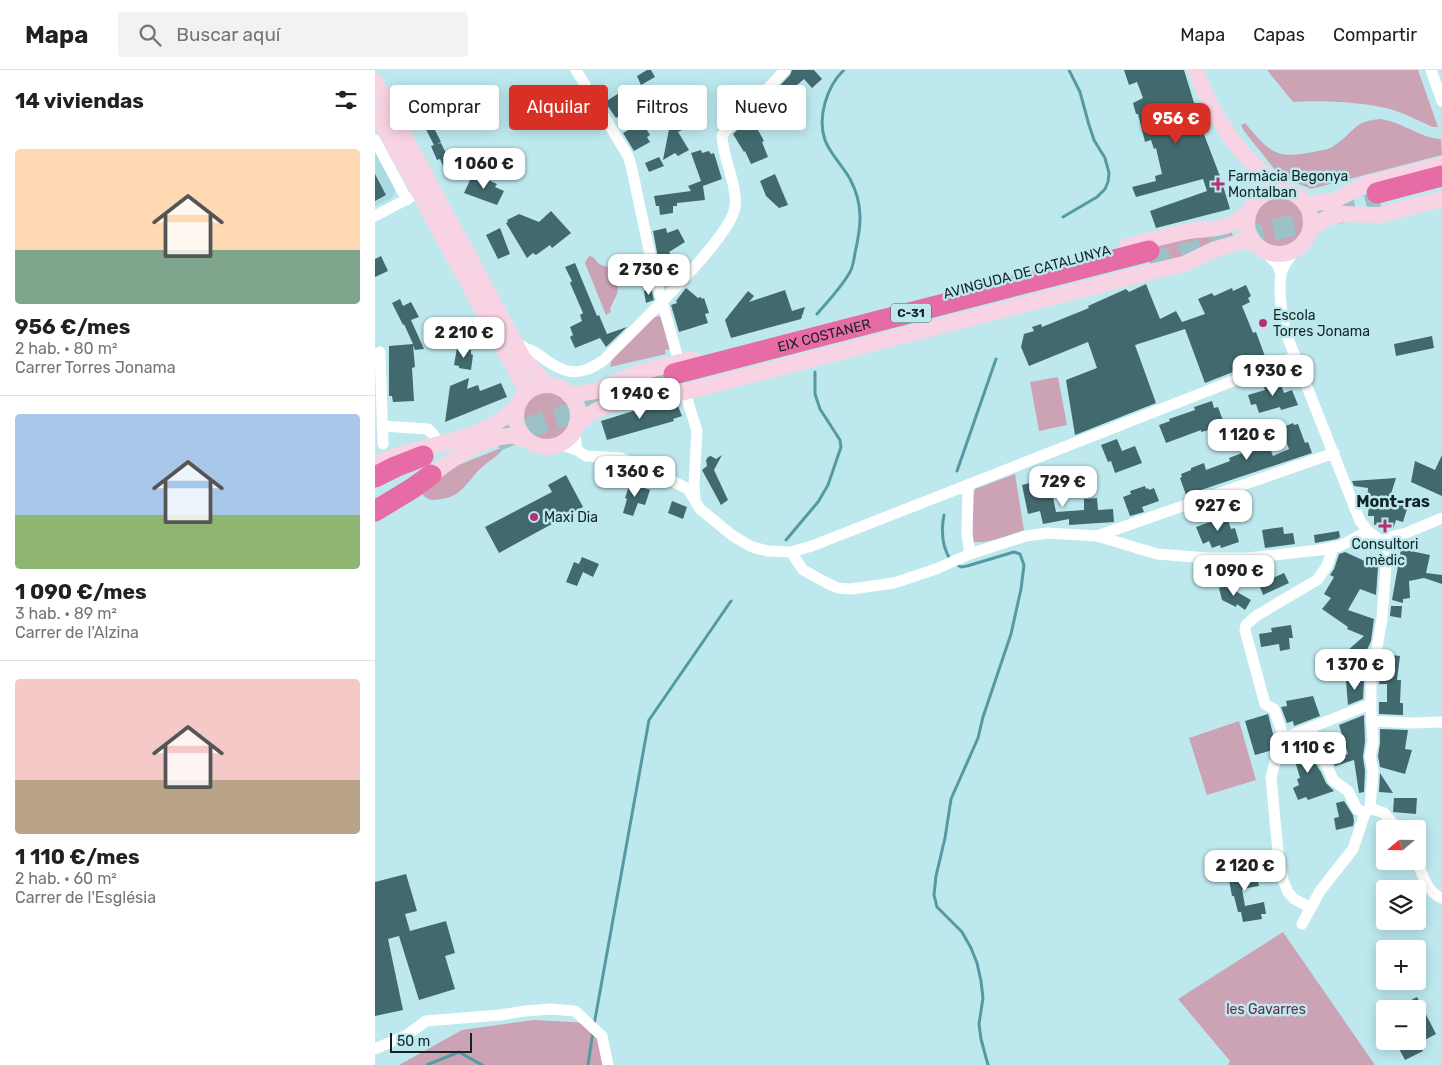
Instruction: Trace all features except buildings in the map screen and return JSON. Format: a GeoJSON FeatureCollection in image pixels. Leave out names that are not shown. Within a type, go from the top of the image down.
{"type":"FeatureCollection","features":[{"type":"Feature","properties":{"kind":"highway"},"geometry":{"type":"LineString","coordinates":[[1442,176],[1378,198],[1442,187]]}},
{"type":"Feature","properties":{"kind":"highway","name":"EIX COSTANER"},"geometry":{"type":"LineString","coordinates":[[680,378],[1149,257]]}},
{"type":"Feature","properties":{"kind":"highway"},"geometry":{"type":"LineString","coordinates":[[375,477],[395,467],[430,461]]}},
{"type":"Feature","properties":{"kind":"highway"},"geometry":{"type":"LineString","coordinates":[[375,496],[430,461]]}},
{"type":"Feature","properties":{"kind":"highway"},"geometry":{"type":"LineString","coordinates":[[375,511],[413,488],[430,461]]}},
{"type":"Feature","properties":{"kind":"main road"},"geometry":{"type":"LineString","coordinates":[[1196,70],[1214,110],[1254,167],[1268,180],[1305,204],[1310,217],[1310,230],[1305,241],[1295,250],[1282,254],[1272,253],[1260,247],[1248,228],[1256,185],[1254,167]]}},
{"type":"Feature","properties":{"kind":"main road"},"geometry":{"type":"LineString","coordinates":[[375,81],[523,358],[547,384]]}},
{"type":"Feature","properties":{"kind":"main road"},"geometry":{"type":"LineString","coordinates":[[375,111],[413,196],[527,392]]}},
{"type":"Feature","properties":{"kind":"main road"},"geometry":{"type":"LineString","coordinates":[[1305,204],[1333,201],[1367,184],[1442,165]]}},
{"type":"Feature","properties":{"kind":"main road"},"geometry":{"type":"LineString","coordinates":[[1252,207],[1267,193],[1284,191]]}},
{"type":"Feature","properties":{"kind":"main road"},"geometry":{"type":"LineString","coordinates":[[1310,230],[1325,219],[1342,214],[1380,215],[1442,199]]}},
{"type":"Feature","properties":{"kind":"main road","name":"AVINGUDA DE CATALUNYA"},"geometry":{"type":"LineString","coordinates":[[575,427],[591,413],[611,405],[644,398],[680,378],[1170,235],[1218,229],[1235,222],[1252,207]]}},
{"type":"Feature","properties":{"kind":"main road","name":"AVINGUDA DE CATALUNYA"},"geometry":{"type":"LineString","coordinates":[[569,395],[596,392],[634,374],[680,378],[1184,264],[1213,250],[1238,242],[1243,241],[1260,247]]}},
{"type":"Feature","properties":{"kind":"main road"},"geometry":{"type":"LineString","coordinates":[[547,384],[557,386],[569,395],[576,406],[577,412],[575,427],[568,438],[559,444],[546,447],[533,444],[527,440],[520,432],[516,422],[517,406],[521,398],[536,386],[547,384]]}},
{"type":"Feature","properties":{"kind":"main road"},"geometry":{"type":"LineString","coordinates":[[430,461],[468,436],[489,427],[517,406]]}},
{"type":"Feature","properties":{"kind":"main road"},"geometry":{"type":"LineString","coordinates":[[375,464],[452,459],[470,449],[506,436],[527,440]]}},
{"type":"Feature","properties":{"kind":"street"},"geometry":{"type":"LineString","coordinates":[[576,70],[628,156],[631,165],[680,378],[697,431],[695,500]]}},
{"type":"Feature","properties":{"kind":"street"},"geometry":{"type":"LineString","coordinates":[[515,342],[561,370],[570,372],[593,367],[604,360],[708,251],[732,218],[735,196],[722,144],[722,136],[785,70]]}},
{"type":"Feature","properties":{"kind":"street"},"geometry":{"type":"LineString","coordinates":[[1431,70],[1442,101]]}},
{"type":"Feature","properties":{"kind":"street"},"geometry":{"type":"LineString","coordinates":[[375,140],[413,196],[375,216]]}},
{"type":"Feature","properties":{"kind":"street"},"geometry":{"type":"LineString","coordinates":[[1260,247],[1277,264],[1281,274]]}},
{"type":"Feature","properties":{"kind":"street"},"geometry":{"type":"LineString","coordinates":[[1295,250],[1285,264],[1281,274],[1281,305],[1285,331],[1360,521],[1367,531],[1379,540],[1442,518]]}},
{"type":"Feature","properties":{"kind":"street"},"geometry":{"type":"LineString","coordinates":[[380,352],[383,444]]}},
{"type":"Feature","properties":{"kind":"street"},"geometry":{"type":"LineString","coordinates":[[559,444],[577,450],[586,456],[621,458],[646,468],[689,489],[700,508],[733,536],[760,550],[791,552],[813,546],[1294,357]]}},
{"type":"Feature","properties":{"kind":"street"},"geometry":{"type":"LineString","coordinates":[[382,426],[428,429],[433,434],[430,461]]}},
{"type":"Feature","properties":{"kind":"street"},"geometry":{"type":"LineString","coordinates":[[575,427],[577,450]]}},
{"type":"Feature","properties":{"kind":"street"},"geometry":{"type":"LineString","coordinates":[[1097,536],[1334,453]]}},
{"type":"Feature","properties":{"kind":"street"},"geometry":{"type":"LineString","coordinates":[[965,557],[968,485]]}},
{"type":"Feature","properties":{"kind":"street"},"geometry":{"type":"LineString","coordinates":[[1121,544],[1125,527]]}},
{"type":"Feature","properties":{"kind":"street"},"geometry":{"type":"LineString","coordinates":[[791,552],[803,570],[834,586],[851,589],[894,583],[1027,536],[1048,533],[1097,536],[1157,554],[1208,558],[1248,558],[1333,548],[1367,531]]}},
{"type":"Feature","properties":{"kind":"street"},"geometry":{"type":"LineString","coordinates":[[1302,924],[1320,891],[1353,848],[1367,811],[1373,771],[1371,756],[1373,742],[1371,681],[1382,618],[1388,538]]}},
{"type":"Feature","properties":{"kind":"street"},"geometry":{"type":"LineString","coordinates":[[1311,908],[1293,899],[1283,880],[1279,862],[1271,777],[1275,762],[1283,748],[1284,738],[1274,709],[1265,704],[1245,630],[1246,625],[1255,616],[1317,580],[1327,566],[1333,548]]}},
{"type":"Feature","properties":{"kind":"street"},"geometry":{"type":"LineString","coordinates":[[1284,738],[1371,704]]}},
{"type":"Feature","properties":{"kind":"street"},"geometry":{"type":"LineString","coordinates":[[1371,721],[1442,722]]}},
{"type":"Feature","properties":{"kind":"street"},"geometry":{"type":"LineString","coordinates":[[1311,728],[1316,752],[1328,768],[1333,780],[1348,791],[1357,809],[1383,813],[1390,820]]}},
{"type":"Feature","properties":{"kind":"street"},"geometry":{"type":"LineString","coordinates":[[1421,870],[1428,887],[1442,898]]}},
{"type":"Feature","properties":{"kind":"street"},"geometry":{"type":"LineString","coordinates":[[375,1049],[407,1034],[426,1021],[551,1009],[575,1011],[602,1036],[608,1065]]}},
{"type":"Feature","properties":{"kind":"shaded area"},"geometry":{"type":"Polygon","coordinates":[[[375,151],[395,190],[394,195],[390,199],[375,206],[375,151]]]}},
{"type":"Feature","properties":{"kind":"green space"},"geometry":{"type":"Polygon","coordinates":[[[1267,70],[1418,70],[1438,127],[1433,127],[1390,109],[1379,107],[1341,102],[1293,102],[1267,70]]]}},
{"type":"Feature","properties":{"kind":"green space"},"geometry":{"type":"Polygon","coordinates":[[[1380,119],[1396,123],[1426,136],[1441,139],[1442,155],[1311,189],[1280,176],[1241,125],[1245,123],[1267,147],[1281,154],[1290,155],[1330,148],[1364,122],[1380,119]]]}},
{"type":"Feature","properties":{"kind":"green space"},"geometry":{"type":"Polygon","coordinates":[[[1280,198],[1290,200],[1298,205],[1303,213],[1305,223],[1303,233],[1298,241],[1290,246],[1280,248],[1270,246],[1262,241],[1257,233],[1255,223],[1257,213],[1262,205],[1270,200],[1280,198]]]}},
{"type":"Feature","properties":{"kind":"green space"},"geometry":{"type":"Polygon","coordinates":[[[1231,231],[1234,238],[1152,267],[1146,248],[1169,241],[1231,231]]]}},
{"type":"Feature","properties":{"kind":"green space"},"geometry":{"type":"Polygon","coordinates":[[[626,254],[630,256],[635,266],[633,270],[619,281],[617,294],[610,309],[611,312],[606,315],[585,263],[589,256],[606,267],[626,254]]]}},
{"type":"Feature","properties":{"kind":"green space"},"geometry":{"type":"Polygon","coordinates":[[[661,317],[672,349],[665,350],[666,354],[610,367],[615,356],[652,318],[661,317]]]}},
{"type":"Feature","properties":{"kind":"green space"},"geometry":{"type":"Polygon","coordinates":[[[673,370],[679,390],[594,404],[592,397],[628,381],[673,370]]]}},
{"type":"Feature","properties":{"kind":"green space"},"geometry":{"type":"Polygon","coordinates":[[[1058,377],[1067,425],[1039,431],[1030,382],[1058,377]]]}},
{"type":"Feature","properties":{"kind":"green space"},"geometry":{"type":"Polygon","coordinates":[[[541,390],[551,390],[564,397],[571,410],[571,420],[564,433],[551,440],[541,440],[532,436],[525,429],[521,420],[521,410],[525,401],[532,394],[541,390]]]}},
{"type":"Feature","properties":{"kind":"green space"},"geometry":{"type":"Polygon","coordinates":[[[506,446],[481,468],[462,490],[453,496],[432,500],[421,493],[442,473],[506,446]]]}},
{"type":"Feature","properties":{"kind":"green space"},"geometry":{"type":"Polygon","coordinates":[[[1015,474],[1024,530],[990,541],[972,541],[975,489],[1015,474]]]}},
{"type":"Feature","properties":{"kind":"green space"},"geometry":{"type":"Polygon","coordinates":[[[1239,721],[1256,780],[1207,795],[1189,738],[1239,721]]]}},
{"type":"Feature","properties":{"kind":"green space","name":"les Gavarres"},"geometry":{"type":"Polygon","coordinates":[[[1283,932],[1375,1065],[1228,1065],[1230,1061],[1178,999],[1283,932]]]}},
{"type":"Feature","properties":{"kind":"green space"},"geometry":{"type":"Polygon","coordinates":[[[534,1020],[588,1023],[597,1036],[605,1065],[399,1065],[462,1030],[534,1020]]]}},
{"type":"Feature","properties":{"kind":"waterway"},"geometry":{"type":"LineString","coordinates":[[817,314],[839,289],[851,270],[860,225],[858,198],[847,174],[827,145],[822,122],[828,93],[844,70]]}},
{"type":"Feature","properties":{"kind":"waterway"},"geometry":{"type":"LineString","coordinates":[[1063,217],[1097,197],[1105,189],[1109,173],[1105,158],[1094,140],[1080,92],[1069,70]]}},
{"type":"Feature","properties":{"kind":"waterway"},"geometry":{"type":"LineString","coordinates":[[957,471],[996,359]]}},
{"type":"Feature","properties":{"kind":"waterway"},"geometry":{"type":"LineString","coordinates":[[786,540],[818,502],[828,485],[841,447],[840,440],[820,409],[815,394],[815,372]]}},
{"type":"Feature","properties":{"kind":"waterway"},"geometry":{"type":"LineString","coordinates":[[944,515],[943,538],[951,561]]}},
{"type":"Feature","properties":{"kind":"waterway"},"geometry":{"type":"LineString","coordinates":[[956,564],[961,567],[967,566],[1014,552],[1020,554],[1024,565],[1011,634],[983,717],[978,738],[951,799],[934,895],[937,907],[962,932],[977,963],[983,998],[979,1024],[988,1065]]}},
{"type":"Feature","properties":{"kind":"waterway"},"geometry":{"type":"LineString","coordinates":[[594,1025],[649,720],[731,601]]}},
{"type":"Feature","properties":{"kind":"waterway"},"geometry":{"type":"LineString","coordinates":[[588,1065],[593,1031]]}},
{"type":"Feature","properties":{"kind":"waterway"},"geometry":{"type":"LineString","coordinates":[[427,1065],[459,1052],[482,1065]]}},
{"type":"Feature","properties":{"kind":"tunnel"},"geometry":{"type":"LineString","coordinates":[[1150,263],[1380,202]]}},
{"type":"Feature","properties":{"kind":"tunnel"},"geometry":{"type":"LineString","coordinates":[[596,394],[674,374]]}},
{"type":"Feature","properties":{"kind":"tunnel"},"geometry":{"type":"LineString","coordinates":[[496,441],[546,421],[607,404]]}},
{"type":"Feature","properties":{"kind":"place","name":"Farmàcia Begonya Montalban"},"geometry":{"type":"Point","coordinates":[1218,184]}},
{"type":"Feature","properties":{"kind":"place","name":"Escola Torres Jonama"},"geometry":{"type":"Point","coordinates":[1263,323]}},
{"type":"Feature","properties":{"kind":"place","name":"Maxi Dia"},"geometry":{"type":"Point","coordinates":[534,517]}},
{"type":"Feature","properties":{"kind":"place","name":"Consultori mèdic"},"geometry":{"type":"Point","coordinates":[1385,526]}},
{"type":"Feature","properties":{"kind":"district","name":"Mont-ras"},"geometry":{"type":"Point","coordinates":[1393,501]}}]}
